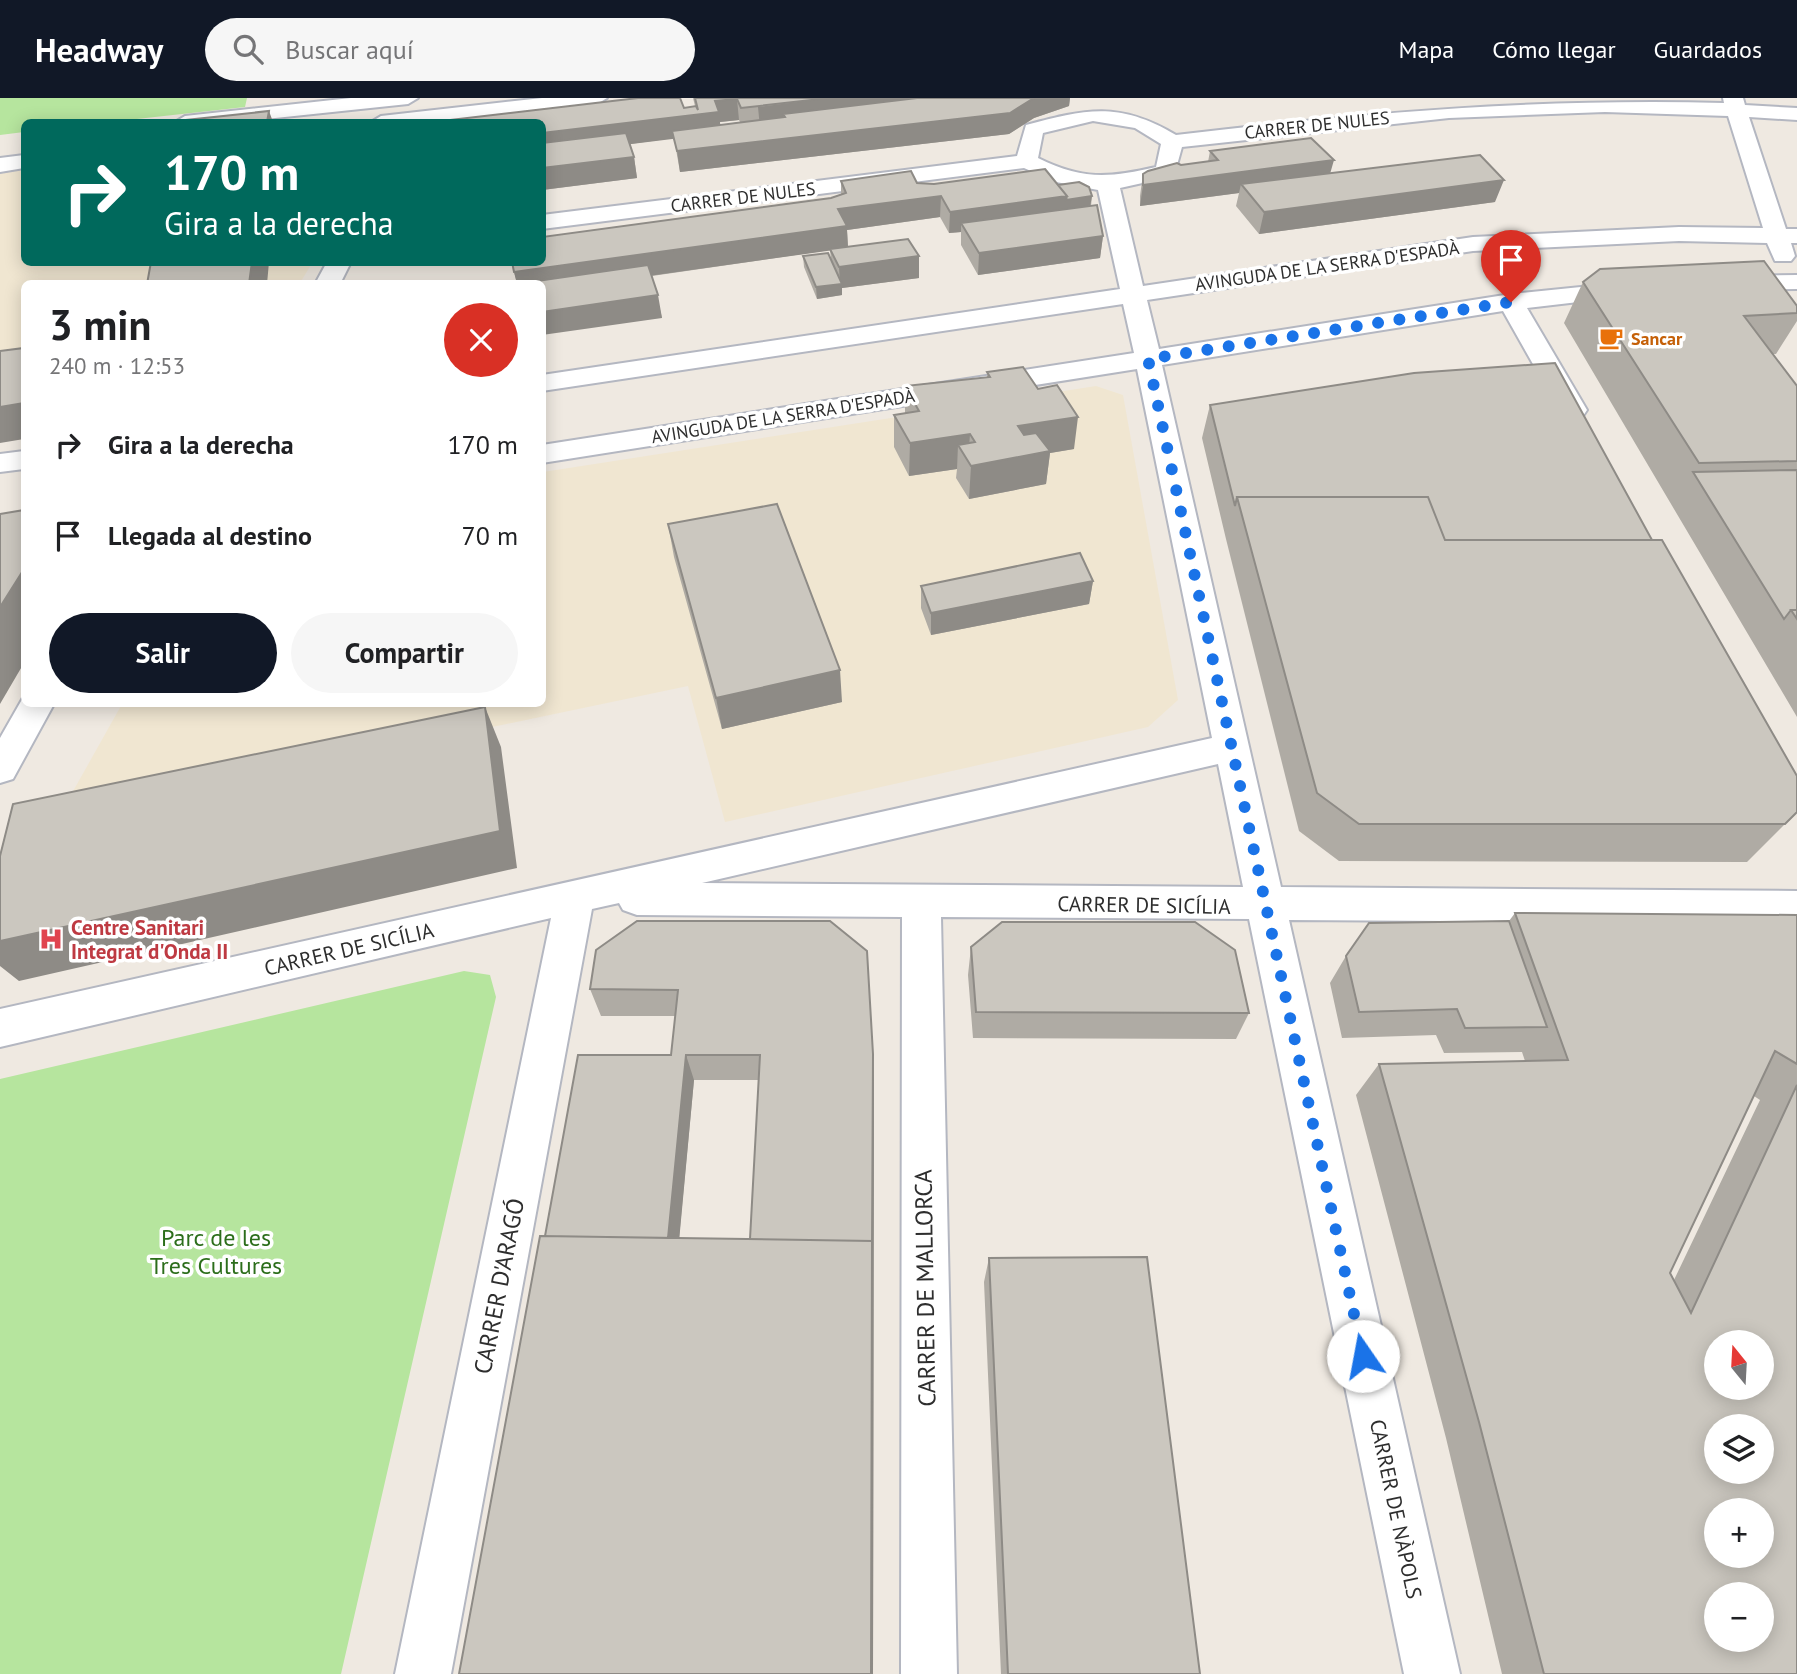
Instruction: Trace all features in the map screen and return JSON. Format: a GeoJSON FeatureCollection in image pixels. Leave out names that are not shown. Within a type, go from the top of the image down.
{"type":"FeatureCollection","features":[{"type":"Feature","properties":{"kind":"street"},"geometry":{"type":"LineString","coordinates":[[213,119],[408,98]]}},
{"type":"Feature","properties":{"kind":"street"},"geometry":{"type":"LineString","coordinates":[[423,119],[435,98]]}},
{"type":"Feature","properties":{"kind":"street"},"geometry":{"type":"LineString","coordinates":[[430,119],[597,98]]}},
{"type":"Feature","properties":{"kind":"street"},"geometry":{"type":"LineString","coordinates":[[1706,284],[1794,282],[1786,236],[1735,104]]}},
{"type":"Feature","properties":{"kind":"street","name":"CARRER DE NULES"},"geometry":{"type":"LineString","coordinates":[[1172,142],[1366,118],[1492,109],[1735,104],[1797,114]]}},
{"type":"Feature","properties":{"kind":"street"},"geometry":{"type":"LineString","coordinates":[[1091,107],[1141,123],[1172,142],[1166,172],[1108,186],[1060,179],[1027,161],[1033,129],[1091,107]]}},
{"type":"Feature","properties":{"kind":"street","name":"CARRER DE NULES"},"geometry":{"type":"LineString","coordinates":[[546,221],[1027,161]]}},
{"type":"Feature","properties":{"kind":"street"},"geometry":{"type":"LineString","coordinates":[[0,165],[21,162]]}},
{"type":"Feature","properties":{"kind":"street"},"geometry":{"type":"LineString","coordinates":[[1108,186],[1148,359]]}},
{"type":"Feature","properties":{"kind":"street","name":"AVINGUDA DE LA SERRA D'ESPADÀ"},"geometry":{"type":"LineString","coordinates":[[546,382],[1473,244],[1666,234],[1786,236]]}},
{"type":"Feature","properties":{"kind":"street","name":"AVINGUDA DE LA SERRA D'ESPADÀ"},"geometry":{"type":"LineString","coordinates":[[546,453],[1511,302],[1651,288]]}},
{"type":"Feature","properties":{"kind":"street"},"geometry":{"type":"LineString","coordinates":[[1511,302],[1586,432]]}},
{"type":"Feature","properties":{"kind":"street","name":"CARRER DE NÀPOLS"},"geometry":{"type":"LineString","coordinates":[[1148,359],[1432,1674]]}},
{"type":"Feature","properties":{"kind":"street"},"geometry":{"type":"LineString","coordinates":[[0,463],[21,460]]}},
{"type":"Feature","properties":{"kind":"street"},"geometry":{"type":"LineString","coordinates":[[0,769],[35,707]]}},
{"type":"Feature","properties":{"kind":"street","name":"CARRER DE SICÍLIA"},"geometry":{"type":"LineString","coordinates":[[0,1028],[1232,747]]}},
{"type":"Feature","properties":{"kind":"street","name":"CARRER DE SICÍLIA"},"geometry":{"type":"LineString","coordinates":[[575,898],[1266,906],[1797,908]]}},
{"type":"Feature","properties":{"kind":"street","name":"CARRER D'ARAGÓ"},"geometry":{"type":"LineString","coordinates":[[423,1674],[575,898]]}},
{"type":"Feature","properties":{"kind":"street","name":"CARRER DE MALLORCA"},"geometry":{"type":"LineString","coordinates":[[921,902],[929,1674]]}},
{"type":"Feature","properties":{"kind":"shaded area"},"geometry":{"type":"Polygon","coordinates":[[[21,169],[21,266],[310,266],[302,280],[21,280],[21,439],[0,442],[0,171],[21,169]]]}},
{"type":"Feature","properties":{"kind":"shaded area"},"geometry":{"type":"Polygon","coordinates":[[[1096,386],[1123,395],[1178,700],[1148,727],[725,822],[688,686],[58,818],[120,707],[546,707],[546,472],[1096,386]]]}},
{"type":"Feature","properties":{"kind":"green space"},"geometry":{"type":"Polygon","coordinates":[[[0,98],[247,98],[245,107],[137,119],[21,119],[21,132],[0,135],[0,98]]]}},
{"type":"Feature","properties":{"kind":"green space","name":"Parc de les Tres Cultures"},"geometry":{"type":"Polygon","coordinates":[[[464,971],[490,975],[496,997],[341,1674],[0,1674],[0,1079],[464,971]]]}},
{"type":"Feature","properties":{"kind":"building"},"geometry":{"type":"Polygon","coordinates":[[[638,98],[680,98],[684,108],[696,106],[698,110],[695,98],[829,98],[741,108],[737,99],[715,101],[719,112],[546,133],[546,119],[459,119],[638,98]]]}},
{"type":"Feature","properties":{"kind":"building"},"geometry":{"type":"Polygon","coordinates":[[[917,98],[1034,98],[1010,113],[677,151],[672,131],[785,117],[783,114],[917,98]]]}},
{"type":"Feature","properties":{"kind":"building"},"geometry":{"type":"Polygon","coordinates":[[[269,111],[268,119],[195,119],[269,111]]]}},
{"type":"Feature","properties":{"kind":"building"},"geometry":{"type":"Polygon","coordinates":[[[626,133],[634,157],[546,168],[546,143],[626,133]]]}},
{"type":"Feature","properties":{"kind":"building"},"geometry":{"type":"Polygon","coordinates":[[[1311,138],[1334,160],[1143,185],[1143,174],[1148,171],[1177,163],[1181,165],[1218,160],[1210,151],[1311,138]]]}},
{"type":"Feature","properties":{"kind":"building"},"geometry":{"type":"Polygon","coordinates":[[[1480,155],[1504,180],[1264,212],[1241,184],[1480,155]]]}},
{"type":"Feature","properties":{"kind":"building"},"geometry":{"type":"Polygon","coordinates":[[[1045,169],[1067,196],[950,212],[941,196],[838,209],[847,226],[514,272],[513,266],[546,266],[546,236],[831,198],[846,193],[841,181],[911,171],[917,183],[934,184],[1045,169]]]}},
{"type":"Feature","properties":{"kind":"building"},"geometry":{"type":"Polygon","coordinates":[[[1079,182],[1089,187],[1092,196],[1066,200],[1067,196],[1058,185],[1079,182]]]}},
{"type":"Feature","properties":{"kind":"building"},"geometry":{"type":"Polygon","coordinates":[[[1097,205],[1103,236],[979,253],[961,223],[1097,205]]]}},
{"type":"Feature","properties":{"kind":"building"},"geometry":{"type":"Polygon","coordinates":[[[908,239],[919,256],[839,267],[830,249],[908,239]]]}},
{"type":"Feature","properties":{"kind":"building"},"geometry":{"type":"Polygon","coordinates":[[[828,253],[842,284],[816,287],[803,256],[828,253]]]}},
{"type":"Feature","properties":{"kind":"building"},"geometry":{"type":"Polygon","coordinates":[[[1764,261],[1797,306],[1797,313],[1744,316],[1797,386],[1797,461],[1699,463],[1583,282],[1600,269],[1764,261]]]}},
{"type":"Feature","properties":{"kind":"building"},"geometry":{"type":"Polygon","coordinates":[[[648,265],[658,295],[546,311],[546,280],[544,280],[648,265]]]}},
{"type":"Feature","properties":{"kind":"building"},"geometry":{"type":"Polygon","coordinates":[[[150,266],[251,266],[250,280],[148,280],[150,266]]]}},
{"type":"Feature","properties":{"kind":"building"},"geometry":{"type":"Polygon","coordinates":[[[21,348],[21,404],[0,407],[0,351],[21,348]]]}},
{"type":"Feature","properties":{"kind":"building"},"geometry":{"type":"Polygon","coordinates":[[[1555,363],[1652,540],[1445,540],[1428,497],[1237,497],[1235,506],[1210,405],[1414,373],[1555,363]]]}},
{"type":"Feature","properties":{"kind":"building"},"geometry":{"type":"Polygon","coordinates":[[[1023,367],[1038,389],[1057,385],[1078,417],[1018,426],[1024,435],[1036,433],[1050,451],[971,466],[958,445],[975,442],[970,434],[910,443],[894,415],[919,411],[905,386],[990,377],[987,372],[1023,367]]]}},
{"type":"Feature","properties":{"kind":"building"},"geometry":{"type":"Polygon","coordinates":[[[1797,470],[1797,610],[1791,610],[1784,619],[1693,472],[1797,470]]]}},
{"type":"Feature","properties":{"kind":"building"},"geometry":{"type":"Polygon","coordinates":[[[1237,497],[1428,497],[1445,540],[1662,540],[1797,776],[1797,812],[1785,824],[1359,824],[1317,793],[1237,497]]]}},
{"type":"Feature","properties":{"kind":"building"},"geometry":{"type":"Polygon","coordinates":[[[777,504],[840,670],[716,698],[668,524],[777,504]]]}},
{"type":"Feature","properties":{"kind":"building"},"geometry":{"type":"Polygon","coordinates":[[[21,510],[21,574],[0,607],[0,514],[21,510]]]}},
{"type":"Feature","properties":{"kind":"building"},"geometry":{"type":"Polygon","coordinates":[[[1080,553],[1093,581],[931,613],[921,586],[1080,553]]]}},
{"type":"Feature","properties":{"kind":"building"},"geometry":{"type":"Polygon","coordinates":[[[485,707],[500,831],[0,941],[0,856],[13,804],[485,707]]]}},
{"type":"Feature","properties":{"kind":"building"},"geometry":{"type":"Polygon","coordinates":[[[1515,913],[1797,915],[1797,1064],[1775,1051],[1670,1273],[1691,1313],[1797,1085],[1797,1674],[1544,1674],[1479,1422],[1379,1064],[1568,1060],[1515,913]]]}},
{"type":"Feature","properties":{"kind":"building"},"geometry":{"type":"Polygon","coordinates":[[[637,921],[830,921],[867,951],[873,1054],[872,1246],[872,1241],[750,1239],[760,1055],[686,1055],[668,1238],[545,1236],[578,1055],[671,1055],[678,990],[590,989],[596,950],[637,921]]]}},
{"type":"Feature","properties":{"kind":"building"},"geometry":{"type":"Polygon","coordinates":[[[1509,921],[1547,1027],[1465,1028],[1457,1009],[1359,1012],[1346,956],[1369,923],[1509,921]]]}},
{"type":"Feature","properties":{"kind":"building"},"geometry":{"type":"Polygon","coordinates":[[[1002,922],[1195,922],[1235,950],[1249,1013],[976,1012],[971,947],[1002,922]]]}},
{"type":"Feature","properties":{"kind":"building"},"geometry":{"type":"Polygon","coordinates":[[[540,1236],[872,1241],[871,1674],[459,1674],[540,1236]]]}},
{"type":"Feature","properties":{"kind":"building"},"geometry":{"type":"Polygon","coordinates":[[[1147,1257],[1200,1674],[1008,1674],[989,1258],[1147,1257]]]}},
{"type":"Feature","properties":{"kind":"place","name":"Sancar"},"geometry":{"type":"Point","coordinates":[1611,338]}},
{"type":"Feature","properties":{"kind":"place","name":"Centre Sanitari Integrat d'Onda II"},"geometry":{"type":"Point","coordinates":[51,939]}},
{"type":"Feature","properties":{"kind":"route"},"geometry":{"type":"LineString","coordinates":[[1363,1356],[1148,359],[1511,302]]}}]}
